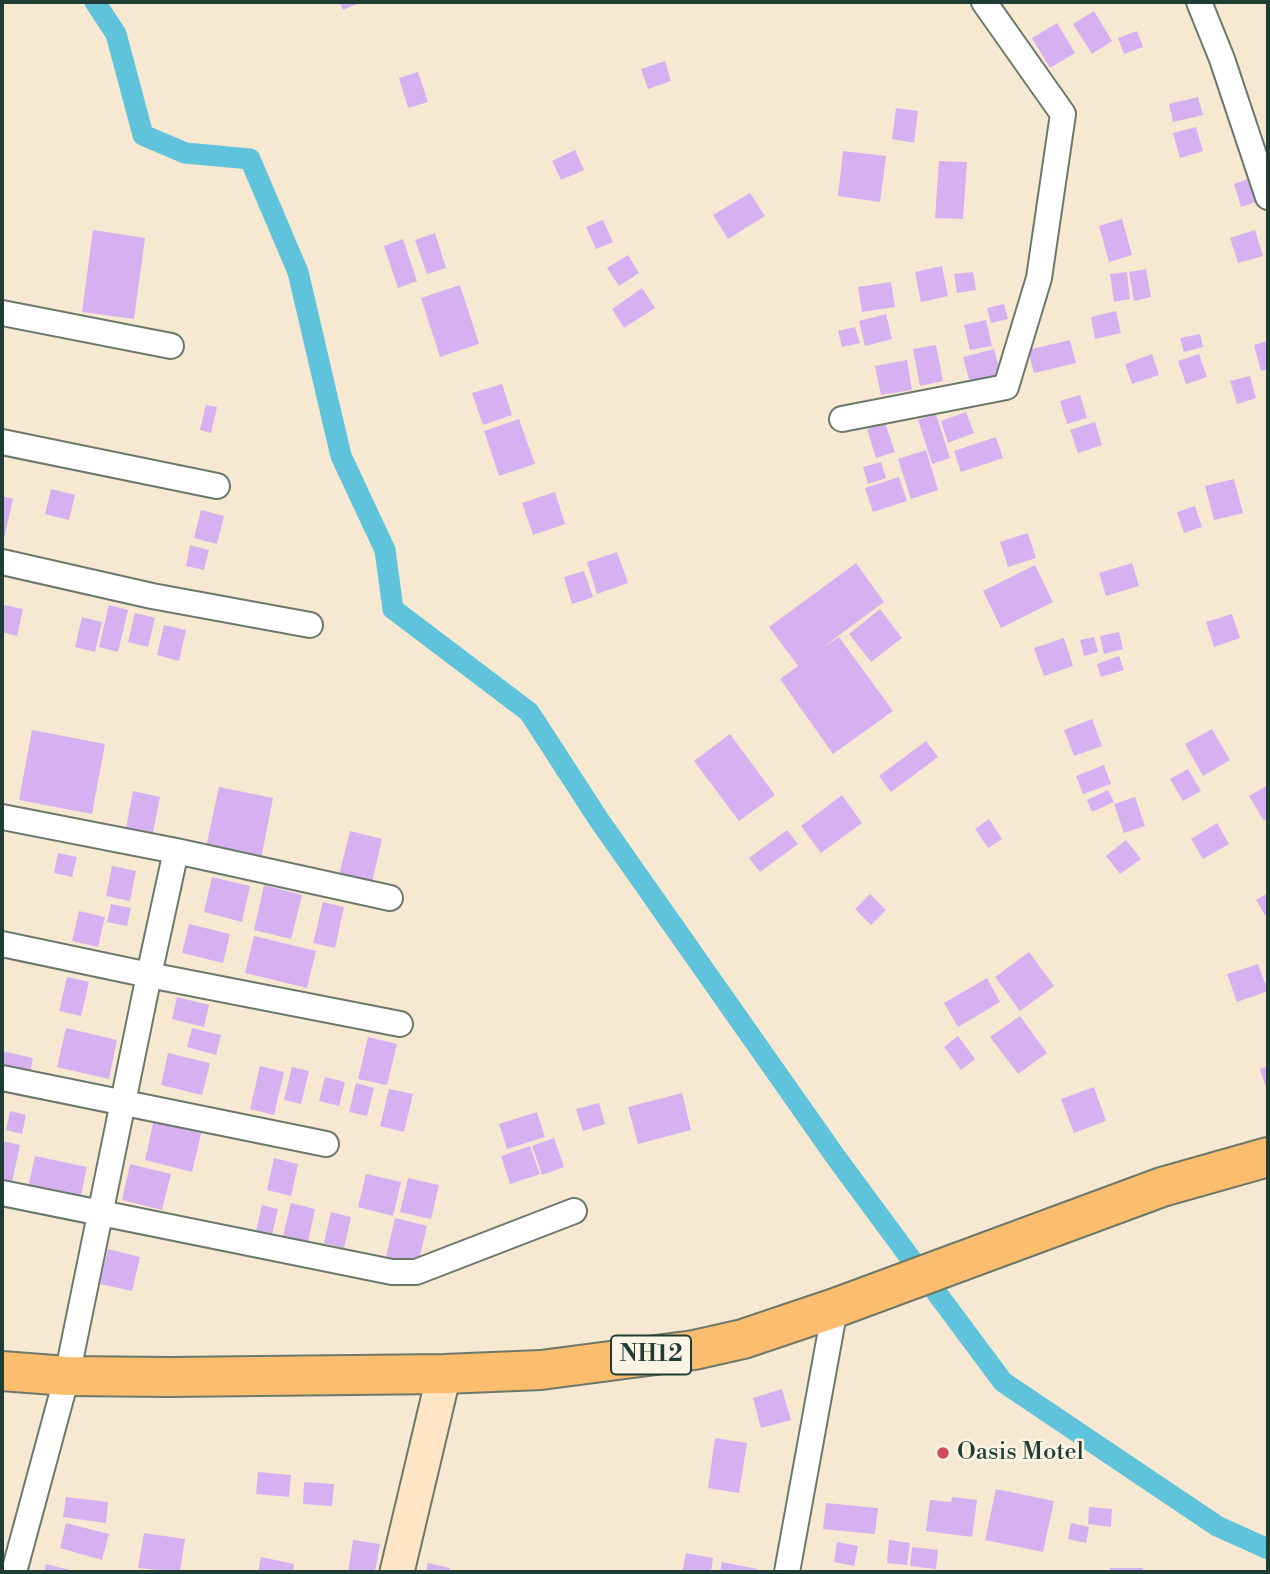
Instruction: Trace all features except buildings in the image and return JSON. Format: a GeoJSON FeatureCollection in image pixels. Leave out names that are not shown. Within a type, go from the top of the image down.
{"type":"FeatureCollection","features":[{"type":"Feature","properties":{"kind":"highway","name":"NH12"},"geometry":{"type":"LineString","coordinates":[[2,1371],[67,1376],[443,1374],[541,1370],[694,1350],[743,1339],[835,1308],[1161,1187],[1268,1157]]}},
{"type":"Feature","properties":{"kind":"street"},"geometry":{"type":"LineString","coordinates":[[842,419],[1006,387],[1040,278],[1063,114],[984,2]]}},
{"type":"Feature","properties":{"kind":"street"},"geometry":{"type":"LineString","coordinates":[[1199,2],[1222,59],[1268,197]]}},
{"type":"Feature","properties":{"kind":"street"},"geometry":{"type":"LineString","coordinates":[[2,313],[171,346]]}},
{"type":"Feature","properties":{"kind":"street"},"geometry":{"type":"LineString","coordinates":[[2,442],[217,486]]}},
{"type":"Feature","properties":{"kind":"street"},"geometry":{"type":"LineString","coordinates":[[2,562],[152,596],[310,625]]}},
{"type":"Feature","properties":{"kind":"street"},"geometry":{"type":"LineString","coordinates":[[2,817],[176,851],[390,898]]}},
{"type":"Feature","properties":{"kind":"street"},"geometry":{"type":"LineString","coordinates":[[14,1572],[67,1376],[176,851]]}},
{"type":"Feature","properties":{"kind":"street"},"geometry":{"type":"LineString","coordinates":[[2,944],[400,1024]]}},
{"type":"Feature","properties":{"kind":"street"},"geometry":{"type":"LineString","coordinates":[[2,1078],[326,1144]]}},
{"type":"Feature","properties":{"kind":"street"},"geometry":{"type":"LineString","coordinates":[[2,1193],[392,1272],[416,1272],[574,1211]]}},
{"type":"Feature","properties":{"kind":"street"},"geometry":{"type":"LineString","coordinates":[[787,1572],[835,1308]]}},
{"type":"Feature","properties":{"kind":"street"},"geometry":{"type":"LineString","coordinates":[[397,1572],[443,1374]]}},
{"type":"Feature","properties":{"kind":"waterway"},"geometry":{"type":"LineString","coordinates":[[95,2],[116,34],[143,135],[185,153],[250,159],[298,272],[341,456],[385,550],[393,609],[529,712],[599,820],[835,1156],[911,1259]]}},
{"type":"Feature","properties":{"kind":"waterway"},"geometry":{"type":"LineString","coordinates":[[936,1292],[1003,1382],[1217,1526],[1268,1549]]}},
{"type":"Feature","properties":{"kind":"place","name":"Oasis Motel"},"geometry":{"type":"Point","coordinates":[943,1453]}}]}
